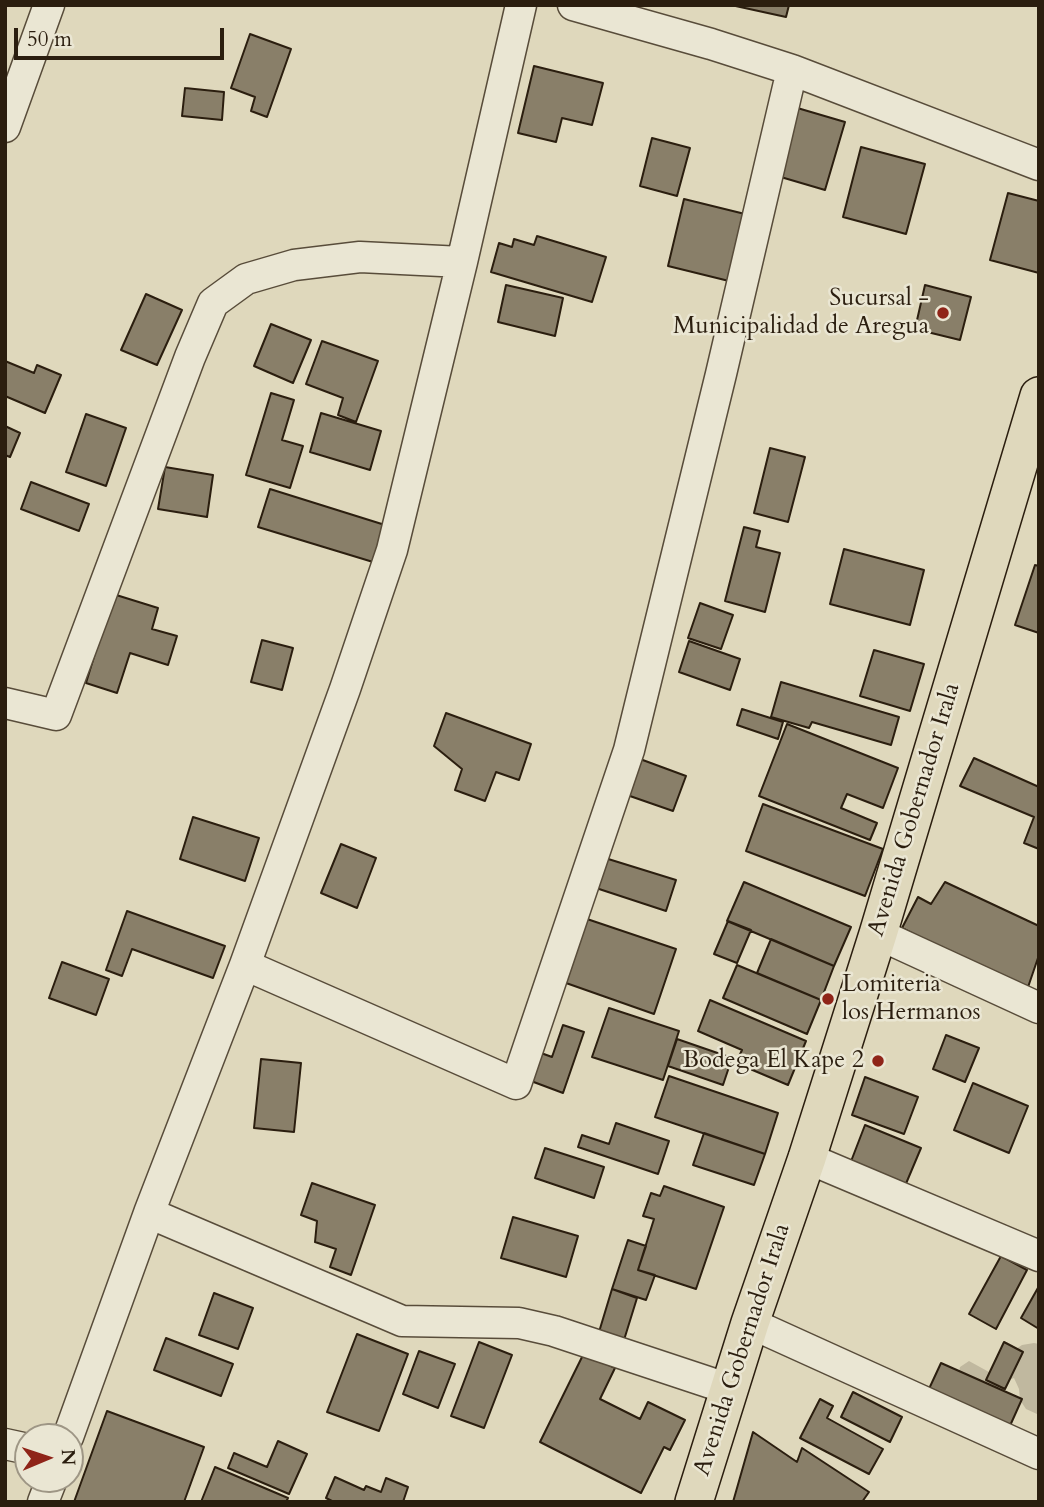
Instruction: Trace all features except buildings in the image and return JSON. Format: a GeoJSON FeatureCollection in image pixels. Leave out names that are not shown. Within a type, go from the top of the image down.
{"type":"FeatureCollection","features":[{"type":"Feature","properties":{"kind":"main road","name":"Avenida Gobernador Irala"},"geometry":{"type":"LineString","coordinates":[[694,1502],[878,934],[1039,396]]}},
{"type":"Feature","properties":{"kind":"street"},"geometry":{"type":"LineString","coordinates":[[5,127],[49,5]]}},
{"type":"Feature","properties":{"kind":"street"},"geometry":{"type":"LineString","coordinates":[[73,1423],[149,1213],[246,965],[392,550],[521,5]]}},
{"type":"Feature","properties":{"kind":"street"},"geometry":{"type":"LineString","coordinates":[[573,5],[792,70],[1039,165]]}},
{"type":"Feature","properties":{"kind":"street"},"geometry":{"type":"LineString","coordinates":[[246,965],[516,1084],[629,750],[722,374],[792,70]]}},
{"type":"Feature","properties":{"kind":"street"},"geometry":{"type":"LineString","coordinates":[[5,703],[56,715],[190,357],[213,303],[246,279],[294,265],[360,257],[462,262]]}},
{"type":"Feature","properties":{"kind":"street"},"geometry":{"type":"LineString","coordinates":[[878,934],[1039,1008]]}},
{"type":"Feature","properties":{"kind":"street"},"geometry":{"type":"LineString","coordinates":[[807,1158],[1039,1256]]}},
{"type":"Feature","properties":{"kind":"street"},"geometry":{"type":"LineString","coordinates":[[149,1213],[402,1321],[519,1324],[554,1331],[729,1389]]}},
{"type":"Feature","properties":{"kind":"street"},"geometry":{"type":"LineString","coordinates":[[750,1324],[1039,1454]]}},
{"type":"Feature","properties":{"kind":"shaded area"},"geometry":{"type":"Polygon","coordinates":[[[1039,1344],[1037,1414],[1026,1409],[1020,1400],[1014,1378],[1003,1382],[996,1391],[957,1378],[960,1367],[969,1361],[989,1372],[1000,1370],[1013,1351],[1022,1345],[1039,1344]]]}},
{"type":"Feature","properties":{"kind":"place","name":"Sucursal - Municipalidad de Aregua"},"geometry":{"type":"Point","coordinates":[943,313]}},
{"type":"Feature","properties":{"kind":"place","name":"Lomiteria los Hermanos"},"geometry":{"type":"Point","coordinates":[828,999]}},
{"type":"Feature","properties":{"kind":"place","name":"Bodega El Kape 2"},"geometry":{"type":"Point","coordinates":[878,1061]}}]}
